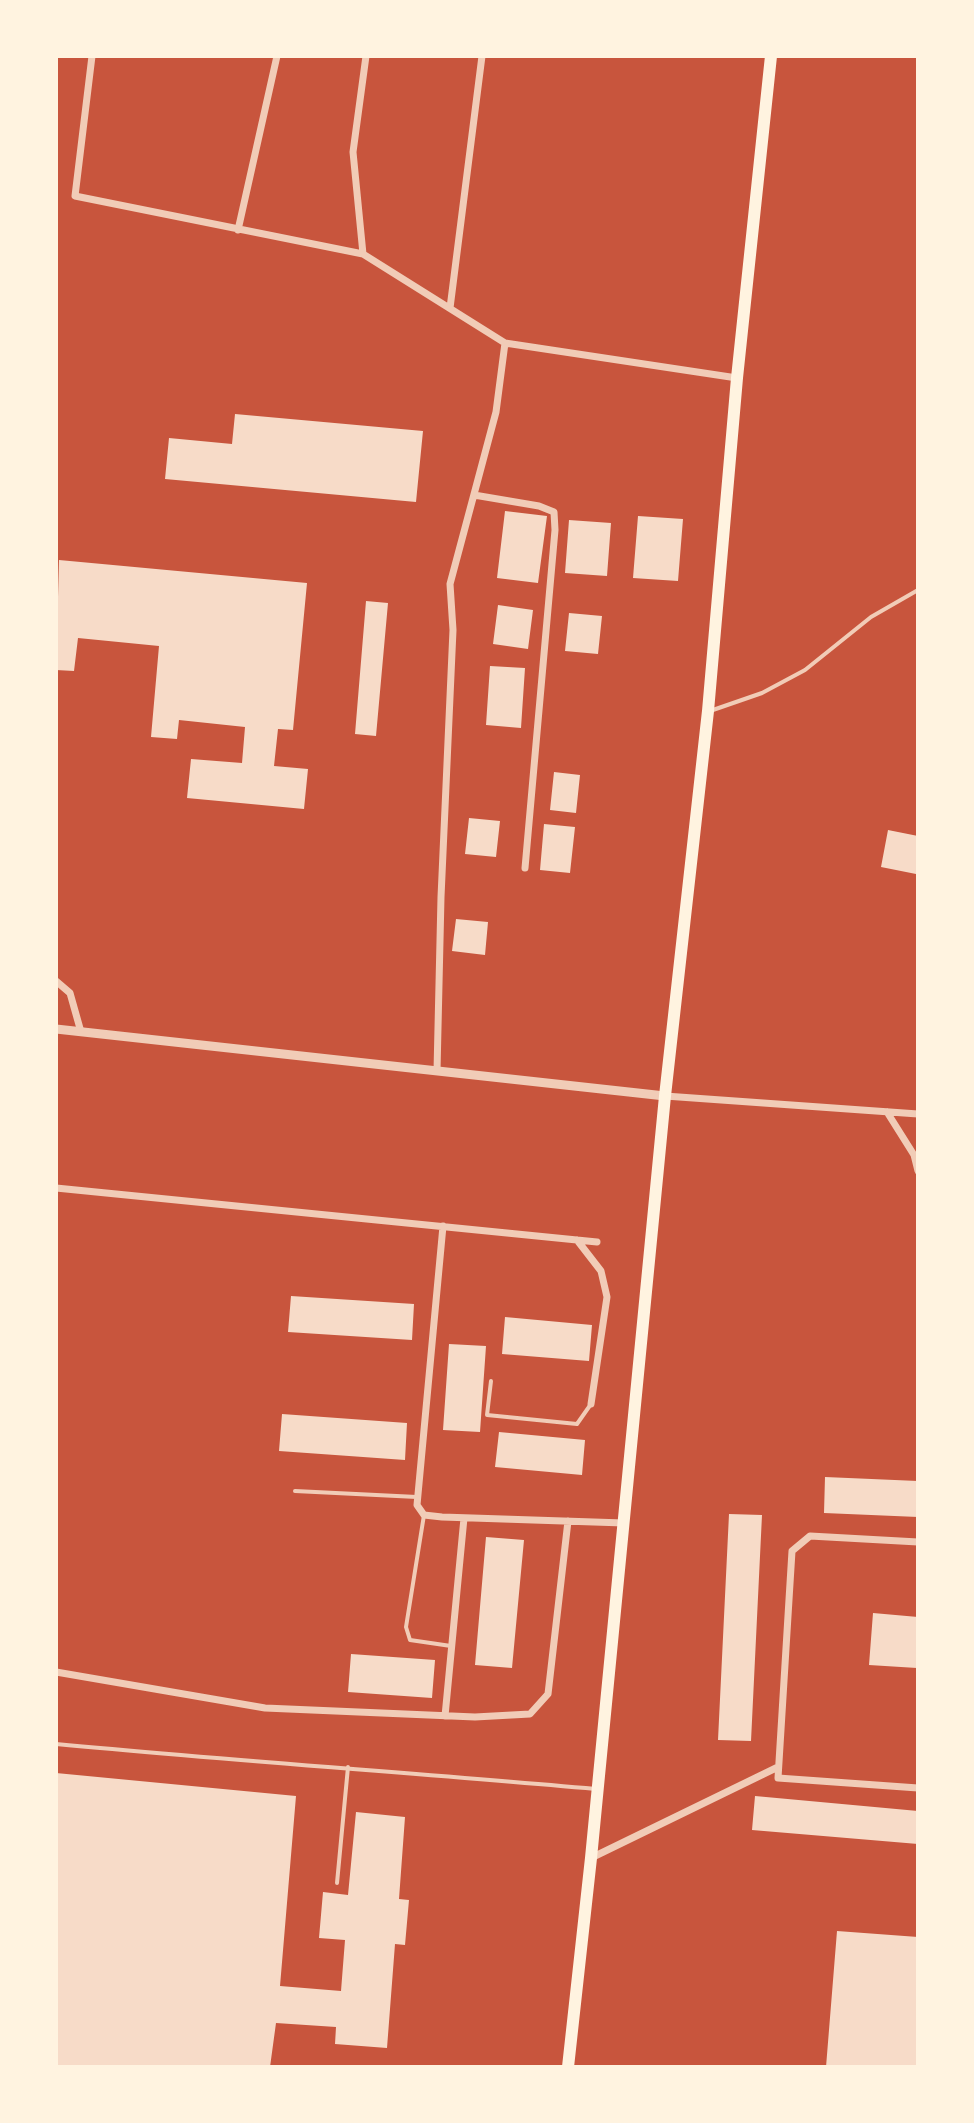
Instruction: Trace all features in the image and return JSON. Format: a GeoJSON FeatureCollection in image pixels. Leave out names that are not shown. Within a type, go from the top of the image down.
{"type":"FeatureCollection","features":[{"type":"Feature","properties":{"kind":"main road"},"geometry":{"type":"LineString","coordinates":[[568,2067],[665,1096],[708,711],[737,378],[771,56]]}},
{"type":"Feature","properties":{"kind":"street"},"geometry":{"type":"LineString","coordinates":[[92,56],[75,196],[363,254],[505,343],[737,378]]}},
{"type":"Feature","properties":{"kind":"street"},"geometry":{"type":"LineString","coordinates":[[238,230],[277,56]]}},
{"type":"Feature","properties":{"kind":"street"},"geometry":{"type":"LineString","coordinates":[[363,254],[353,152],[366,56]]}},
{"type":"Feature","properties":{"kind":"street"},"geometry":{"type":"LineString","coordinates":[[450,308],[482,56]]}},
{"type":"Feature","properties":{"kind":"street"},"geometry":{"type":"LineString","coordinates":[[437,1071],[453,630],[450,584],[496,412],[505,343]]}},
{"type":"Feature","properties":{"kind":"street"},"geometry":{"type":"LineString","coordinates":[[474,495],[539,506],[554,512],[555,530],[525,868]]}},
{"type":"Feature","properties":{"kind":"street"},"geometry":{"type":"LineString","coordinates":[[56,981],[70,993],[81,1032]]}},
{"type":"Feature","properties":{"kind":"street"},"geometry":{"type":"LineString","coordinates":[[56,1029],[665,1096],[918,1114]]}},
{"type":"Feature","properties":{"kind":"street"},"geometry":{"type":"LineString","coordinates":[[887,1112],[916,1155],[918,1171]]}},
{"type":"Feature","properties":{"kind":"street"},"geometry":{"type":"LineString","coordinates":[[56,1188],[597,1242]]}},
{"type":"Feature","properties":{"kind":"street"},"geometry":{"type":"LineString","coordinates":[[443,1226],[417,1505],[424,1515],[624,1523]]}},
{"type":"Feature","properties":{"kind":"street"},"geometry":{"type":"LineString","coordinates":[[577,1240],[601,1271],[607,1297],[591,1404]]}},
{"type":"Feature","properties":{"kind":"street"},"geometry":{"type":"LineString","coordinates":[[445,1716],[464,1518]]}},
{"type":"Feature","properties":{"kind":"street"},"geometry":{"type":"LineString","coordinates":[[56,1672],[265,1708],[445,1716],[530,1714],[548,1694],[568,1521]]}},
{"type":"Feature","properties":{"kind":"street"},"geometry":{"type":"LineString","coordinates":[[918,1542],[810,1536],[792,1551],[778,1767],[778,1778],[918,1788]]}},
{"type":"Feature","properties":{"kind":"street"},"geometry":{"type":"LineString","coordinates":[[591,1858],[778,1767]]}},
{"type":"Feature","properties":{"kind":"lane"},"geometry":{"type":"LineString","coordinates":[[708,711],[762,693],[805,670],[871,617],[918,590]]}},
{"type":"Feature","properties":{"kind":"lane"},"geometry":{"type":"LineString","coordinates":[[491,1381],[487,1415],[577,1424],[591,1404]]}},
{"type":"Feature","properties":{"kind":"lane"},"geometry":{"type":"LineString","coordinates":[[295,1491],[418,1497]]}},
{"type":"Feature","properties":{"kind":"lane"},"geometry":{"type":"LineString","coordinates":[[424,1515],[406,1627],[410,1640],[451,1646]]}},
{"type":"Feature","properties":{"kind":"lane"},"geometry":{"type":"LineString","coordinates":[[56,1744],[598,1789]]}},
{"type":"Feature","properties":{"kind":"lane"},"geometry":{"type":"LineString","coordinates":[[337,1883],[348,1767]]}},
{"type":"Feature","properties":{"kind":"building"},"geometry":{"type":"Polygon","coordinates":[[[235,414],[423,431],[416,502],[165,479],[169,438],[232,444],[235,414]]]}},
{"type":"Feature","properties":{"kind":"building"},"geometry":{"type":"Polygon","coordinates":[[[505,511],[547,516],[538,583],[497,578],[505,511]]]}},
{"type":"Feature","properties":{"kind":"building"},"geometry":{"type":"Polygon","coordinates":[[[638,516],[683,519],[678,581],[633,578],[638,516]]]}},
{"type":"Feature","properties":{"kind":"building"},"geometry":{"type":"Polygon","coordinates":[[[569,520],[611,523],[607,576],[565,573],[569,520]]]}},
{"type":"Feature","properties":{"kind":"building"},"geometry":{"type":"Polygon","coordinates":[[[59,560],[307,583],[293,730],[278,729],[274,766],[308,769],[304,809],[187,798],[191,759],[242,763],[245,727],[179,720],[177,739],[151,737],[159,646],[78,638],[74,671],[56,670],[59,560]]]}},
{"type":"Feature","properties":{"kind":"building"},"geometry":{"type":"Polygon","coordinates":[[[366,601],[388,603],[376,736],[355,734],[366,601]]]}},
{"type":"Feature","properties":{"kind":"building"},"geometry":{"type":"Polygon","coordinates":[[[498,605],[533,610],[528,649],[493,644],[498,605]]]}},
{"type":"Feature","properties":{"kind":"building"},"geometry":{"type":"Polygon","coordinates":[[[569,613],[602,616],[598,654],[565,651],[569,613]]]}},
{"type":"Feature","properties":{"kind":"building"},"geometry":{"type":"Polygon","coordinates":[[[490,666],[525,668],[521,728],[486,725],[490,666]]]}},
{"type":"Feature","properties":{"kind":"building"},"geometry":{"type":"Polygon","coordinates":[[[554,772],[580,775],[576,813],[550,810],[554,772]]]}},
{"type":"Feature","properties":{"kind":"building"},"geometry":{"type":"Polygon","coordinates":[[[469,818],[500,821],[496,857],[465,854],[469,818]]]}},
{"type":"Feature","properties":{"kind":"building"},"geometry":{"type":"Polygon","coordinates":[[[544,824],[575,827],[570,873],[540,870],[544,824]]]}},
{"type":"Feature","properties":{"kind":"building"},"geometry":{"type":"Polygon","coordinates":[[[888,830],[918,836],[916,874],[881,867],[888,830]]]}},
{"type":"Feature","properties":{"kind":"building"},"geometry":{"type":"Polygon","coordinates":[[[456,919],[488,922],[485,955],[452,951],[456,919]]]}},
{"type":"Feature","properties":{"kind":"building"},"geometry":{"type":"Polygon","coordinates":[[[291,1296],[414,1304],[412,1340],[288,1332],[291,1296]]]}},
{"type":"Feature","properties":{"kind":"building"},"geometry":{"type":"Polygon","coordinates":[[[505,1317],[592,1325],[589,1361],[502,1354],[505,1317]]]}},
{"type":"Feature","properties":{"kind":"building"},"geometry":{"type":"Polygon","coordinates":[[[449,1344],[486,1346],[480,1432],[443,1430],[449,1344]]]}},
{"type":"Feature","properties":{"kind":"building"},"geometry":{"type":"Polygon","coordinates":[[[282,1414],[407,1423],[405,1460],[279,1451],[282,1414]]]}},
{"type":"Feature","properties":{"kind":"building"},"geometry":{"type":"Polygon","coordinates":[[[499,1432],[585,1440],[582,1475],[495,1467],[499,1432]]]}},
{"type":"Feature","properties":{"kind":"building"},"geometry":{"type":"Polygon","coordinates":[[[825,1477],[918,1481],[918,1517],[824,1513],[825,1477]]]}},
{"type":"Feature","properties":{"kind":"building"},"geometry":{"type":"Polygon","coordinates":[[[729,1514],[762,1515],[751,1741],[718,1740],[729,1514]]]}},
{"type":"Feature","properties":{"kind":"building"},"geometry":{"type":"Polygon","coordinates":[[[486,1537],[524,1540],[512,1668],[475,1665],[486,1537]]]}},
{"type":"Feature","properties":{"kind":"building"},"geometry":{"type":"Polygon","coordinates":[[[873,1613],[918,1617],[917,1668],[869,1665],[873,1613]]]}},
{"type":"Feature","properties":{"kind":"building"},"geometry":{"type":"Polygon","coordinates":[[[351,1654],[435,1660],[432,1698],[348,1692],[351,1654]]]}},
{"type":"Feature","properties":{"kind":"building"},"geometry":{"type":"Polygon","coordinates":[[[56,1773],[296,1796],[280,1986],[341,1991],[345,1940],[319,1938],[323,1892],[348,1895],[356,1812],[405,1817],[399,1899],[409,1900],[405,1945],[395,1944],[387,2048],[335,2044],[336,2027],[276,2023],[270,2067],[56,2067],[56,1773]]]}},
{"type":"Feature","properties":{"kind":"building"},"geometry":{"type":"Polygon","coordinates":[[[755,1796],[918,1811],[918,1844],[752,1830],[755,1796]]]}},
{"type":"Feature","properties":{"kind":"building"},"geometry":{"type":"Polygon","coordinates":[[[837,1931],[918,1937],[918,2067],[826,2067],[837,1931]]]}}]}
